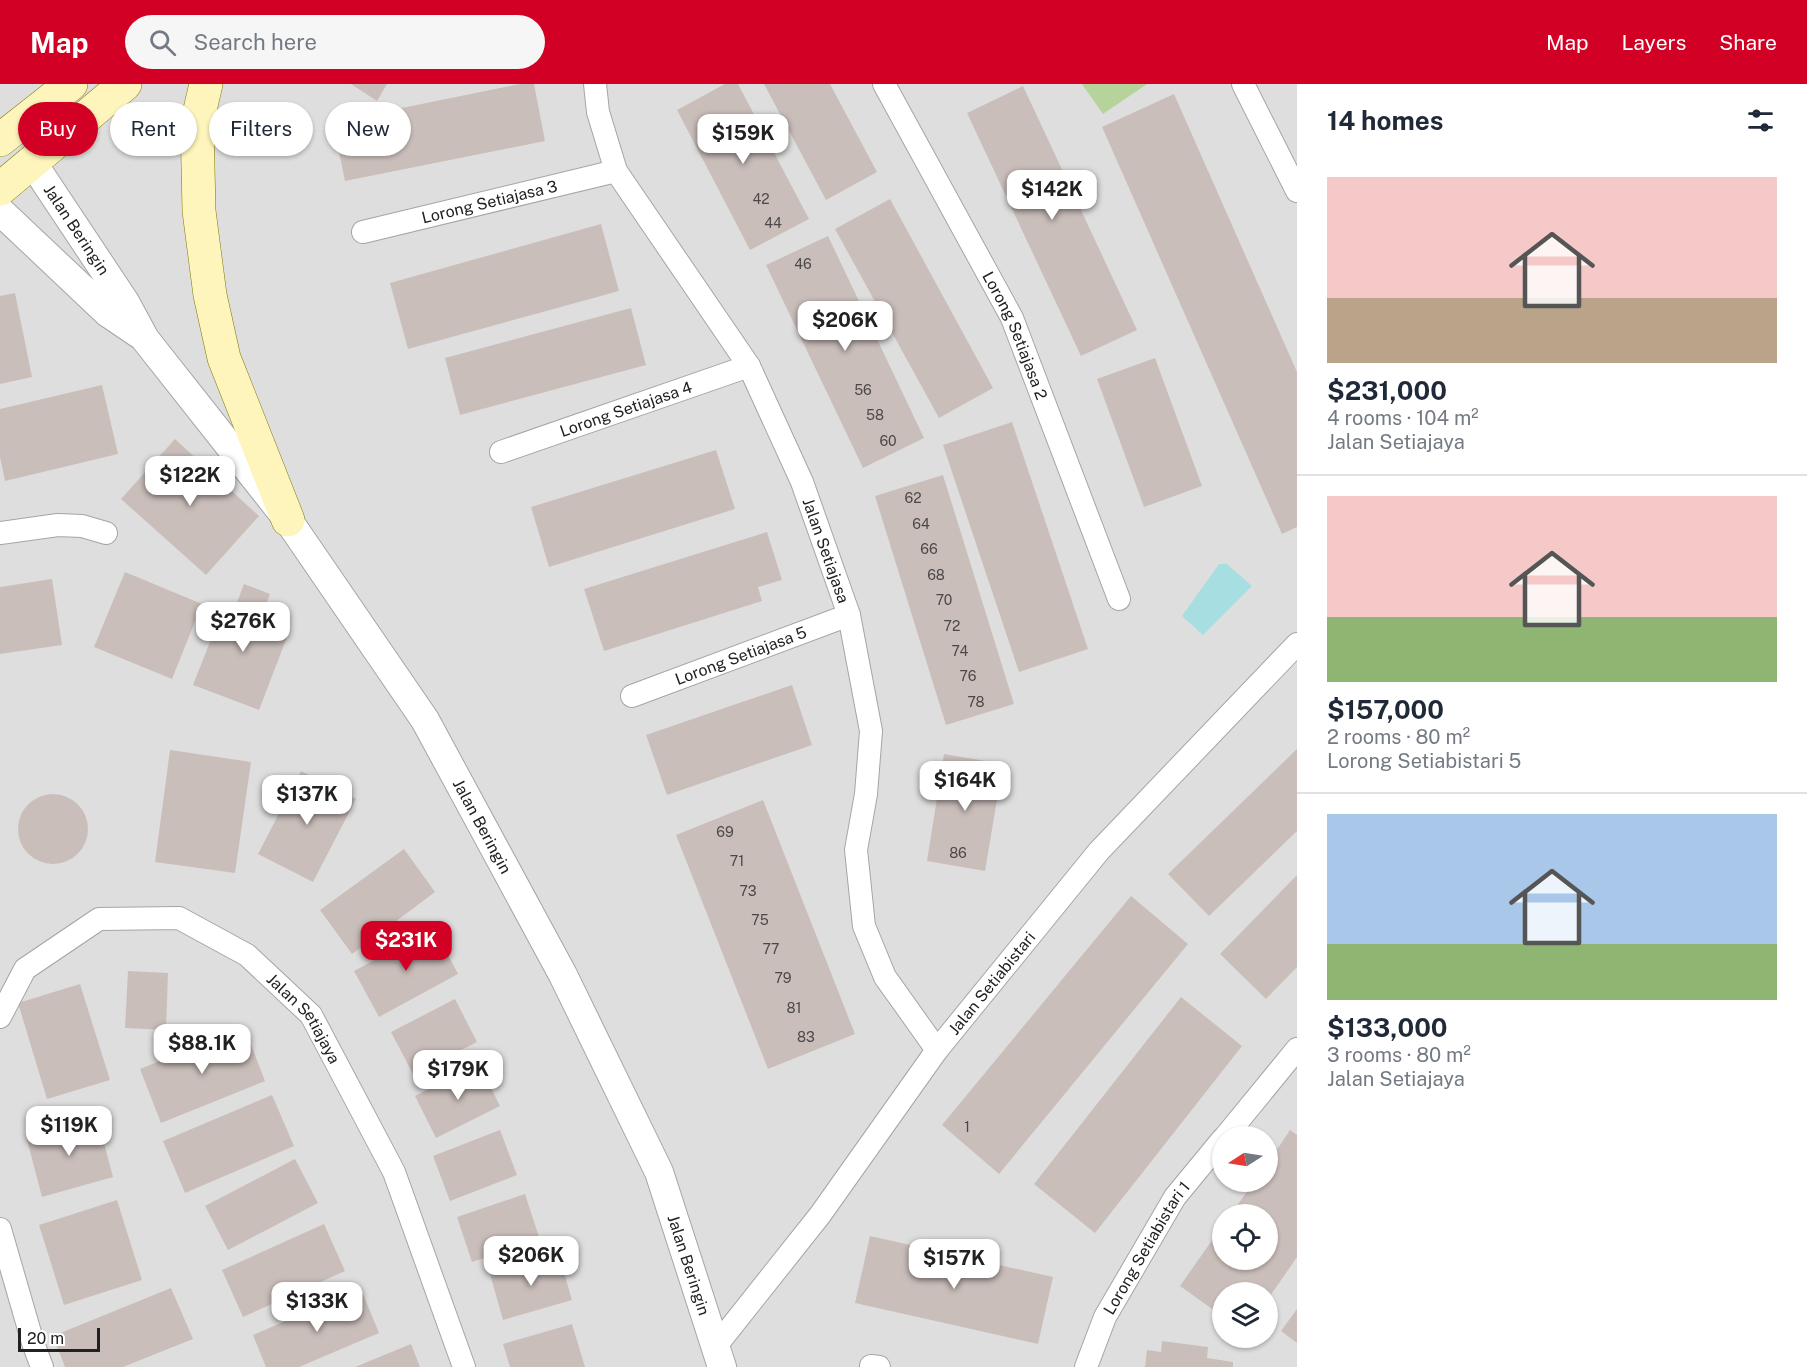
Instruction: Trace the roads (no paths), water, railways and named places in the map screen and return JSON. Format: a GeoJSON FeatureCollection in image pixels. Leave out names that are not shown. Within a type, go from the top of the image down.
{"type":"FeatureCollection","features":[{"type":"Feature","properties":{"kind":"main road"},"geometry":{"type":"LineString","coordinates":[[3,132],[71,84]]}},
{"type":"Feature","properties":{"kind":"main road"},"geometry":{"type":"LineString","coordinates":[[0,189],[125,84]]}},
{"type":"Feature","properties":{"kind":"main road"},"geometry":{"type":"LineString","coordinates":[[206,84],[197,123],[199,210],[210,295],[224,358],[288,520]]}},
{"type":"Feature","properties":{"kind":"main road","name":"Jalan Beringin"},"geometry":{"type":"LineString","coordinates":[[3,132],[32,162]]}},
{"type":"Feature","properties":{"kind":"street","name":"Jalan Setiajasa"},"geometry":{"type":"LineString","coordinates":[[595,84],[598,112],[616,171],[749,366],[802,482],[849,615],[871,731],[866,794],[856,850],[864,926],[885,977],[937,1050]]}},
{"type":"Feature","properties":{"kind":"street","name":"Lorong Setiajasa 2"},"geometry":{"type":"LineString","coordinates":[[884,84],[1012,318],[1119,599]]}},
{"type":"Feature","properties":{"kind":"street"},"geometry":{"type":"LineString","coordinates":[[1243,84],[1297,191]]}},
{"type":"Feature","properties":{"kind":"street","name":"Jalan Beringin"},"geometry":{"type":"LineString","coordinates":[[32,162],[125,302],[145,339],[288,520],[425,720],[563,975],[659,1172],[719,1356]]}},
{"type":"Feature","properties":{"kind":"street","name":"Lorong Setiajasa 3"},"geometry":{"type":"LineString","coordinates":[[363,232],[616,171]]}},
{"type":"Feature","properties":{"kind":"street","name":"Jalan Beringin"},"geometry":{"type":"LineString","coordinates":[[0,211],[11,227],[108,313],[145,339]]}},
{"type":"Feature","properties":{"kind":"street","name":"Lorong Setiajasa 4"},"geometry":{"type":"LineString","coordinates":[[501,452],[749,366]]}},
{"type":"Feature","properties":{"kind":"street"},"geometry":{"type":"LineString","coordinates":[[0,533],[58,525],[82,526],[106,533]]}},
{"type":"Feature","properties":{"kind":"street","name":"Lorong Setiajasa 5"},"geometry":{"type":"LineString","coordinates":[[632,696],[849,615]]}},
{"type":"Feature","properties":{"kind":"street","name":"Jalan Setiabistari"},"geometry":{"type":"LineString","coordinates":[[719,1356],[937,1050],[1099,851],[1297,644]]}},
{"type":"Feature","properties":{"kind":"street","name":"Jalan Setiajaya"},"geometry":{"type":"LineString","coordinates":[[0,1017],[25,969],[99,919],[179,918],[246,955],[311,1015],[394,1172],[464,1367]]}},
{"type":"Feature","properties":{"kind":"street","name":"Lorong Setiabistari 1"},"geometry":{"type":"LineString","coordinates":[[1234,1126],[1297,1049]]}},
{"type":"Feature","properties":{"kind":"street","name":"Lorong Setiabistari 1"},"geometry":{"type":"LineString","coordinates":[[1086,1367],[1106,1317],[1175,1197],[1212,1152]]}},
{"type":"Feature","properties":{"kind":"street"},"geometry":{"type":"LineString","coordinates":[[0,1229],[42,1367]]}},
{"type":"Feature","properties":{"kind":"water"},"geometry":{"type":"Polygon","coordinates":[[[1219,564],[1227,564],[1252,586],[1203,635],[1182,616],[1219,564]]]}}]}
